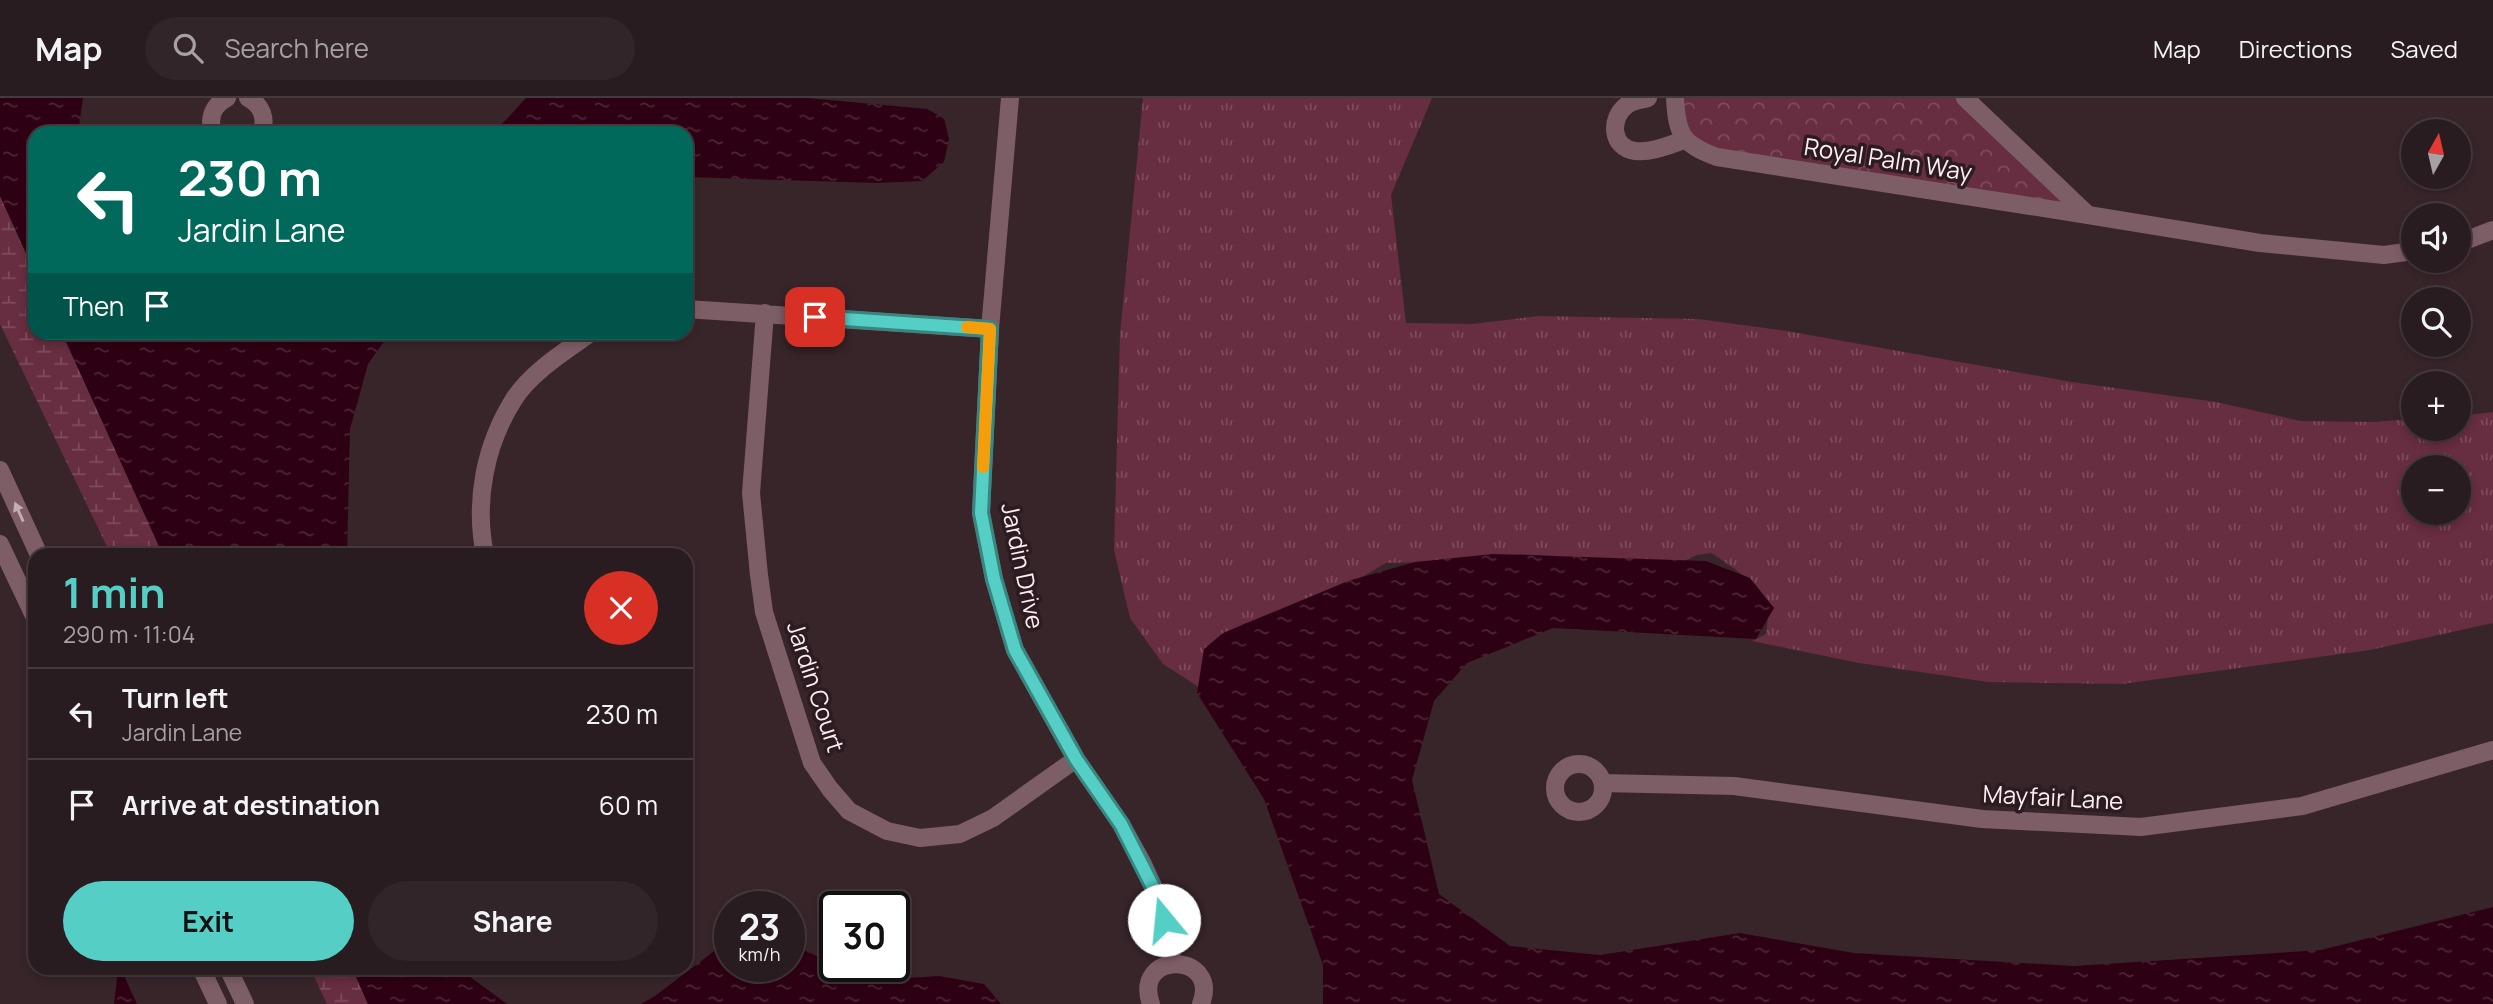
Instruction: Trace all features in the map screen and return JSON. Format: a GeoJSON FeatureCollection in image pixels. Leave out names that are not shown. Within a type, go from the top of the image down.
{"type":"FeatureCollection","features":[{"type":"Feature","properties":{"kind":"street"},"geometry":{"type":"LineString","coordinates":[[213,126],[211,116],[216,106],[227,98]]}},
{"type":"Feature","properties":{"kind":"street"},"geometry":{"type":"LineString","coordinates":[[262,126],[264,118],[254,103],[276,98]]}},
{"type":"Feature","properties":{"kind":"street","name":"Jardin Drive"},"geometry":{"type":"LineString","coordinates":[[1010,98],[990,329],[981,513],[991,566],[1015,650],[1076,759],[1121,824],[1154,887],[1173,963]]}},
{"type":"Feature","properties":{"kind":"street"},"geometry":{"type":"LineString","coordinates":[[1648,98],[1628,104],[1616,116],[1614,132],[1621,144],[1633,151],[1653,150],[1684,140],[1676,123],[1675,98]]}},
{"type":"Feature","properties":{"kind":"street"},"geometry":{"type":"LineString","coordinates":[[1965,98],[2088,215]]}},
{"type":"Feature","properties":{"kind":"street","name":"Royal Palm Way"},"geometry":{"type":"LineString","coordinates":[[1684,140],[1698,150],[1717,157],[2260,243],[2384,255],[2401,253]]}},
{"type":"Feature","properties":{"kind":"street"},"geometry":{"type":"LineString","coordinates":[[2471,238],[2493,230]]}},
{"type":"Feature","properties":{"kind":"street"},"geometry":{"type":"LineString","coordinates":[[693,309],[990,329]]}},
{"type":"Feature","properties":{"kind":"street","name":"Jardin Court"},"geometry":{"type":"LineString","coordinates":[[765,313],[751,493],[764,612],[812,763],[830,789],[849,811],[887,831],[920,838],[960,834],[993,818],[1076,759]]}},
{"type":"Feature","properties":{"kind":"street"},"geometry":{"type":"LineString","coordinates":[[484,548],[480,522],[486,462],[505,417],[515,397],[552,359],[580,340]]}},
{"type":"Feature","properties":{"kind":"street"},"geometry":{"type":"LineString","coordinates":[[0,470],[36,548]]}},
{"type":"Feature","properties":{"kind":"street"},"geometry":{"type":"LineString","coordinates":[[0,544],[28,597]]}},
{"type":"Feature","properties":{"kind":"street","name":"Mayfair Lane"},"geometry":{"type":"LineString","coordinates":[[1603,783],[1734,786],[1982,819],[2141,827],[2302,806],[2493,750]]}},
{"type":"Feature","properties":{"kind":"street"},"geometry":{"type":"LineString","coordinates":[[1151,1004],[1148,995],[1151,978],[1164,966],[1173,963],[1190,967],[1197,973],[1204,988],[1201,1004]]}},
{"type":"Feature","properties":{"kind":"street"},"geometry":{"type":"LineString","coordinates":[[204,975],[218,1004]]}},
{"type":"Feature","properties":{"kind":"street"},"geometry":{"type":"LineString","coordinates":[[231,975],[245,1004]]}},
{"type":"Feature","properties":{"kind":"green space"},"geometry":{"type":"Polygon","coordinates":[[[1143,98],[1432,98],[1391,195],[1406,323],[1472,324],[1538,316],[1698,319],[1787,331],[2072,382],[2216,402],[2301,421],[2401,420],[2401,441],[2471,441],[2471,415],[2493,412],[2493,623],[2370,650],[2122,684],[1988,682],[1859,663],[1752,641],[1766,634],[1766,601],[1750,581],[1711,553],[1697,555],[1658,573],[1603,570],[1553,556],[1519,554],[1500,560],[1386,563],[1319,602],[1266,622],[1245,623],[1226,635],[1208,693],[1163,664],[1130,618],[1114,550],[1120,334],[1143,98]]]}},
{"type":"Feature","properties":{"kind":"green space"},"geometry":{"type":"Polygon","coordinates":[[[1675,98],[1965,98],[2088,215],[1698,150],[1675,98]]]}},
{"type":"Feature","properties":{"kind":"green space"},"geometry":{"type":"Polygon","coordinates":[[[0,196],[28,258],[28,340],[65,340],[160,548],[108,548],[0,324],[0,196]]]}},
{"type":"Feature","properties":{"kind":"green space"},"geometry":{"type":"Polygon","coordinates":[[[313,975],[355,975],[368,1004],[327,1004],[313,975]]]}},
{"type":"Feature","properties":{"kind":"water"},"geometry":{"type":"Polygon","coordinates":[[[0,98],[83,98],[79,126],[28,126],[28,258],[0,196],[0,98]]]}},
{"type":"Feature","properties":{"kind":"water"},"geometry":{"type":"Polygon","coordinates":[[[526,98],[807,98],[927,109],[944,118],[949,139],[944,162],[922,181],[878,183],[693,177],[693,126],[499,126],[526,98]]]}},
{"type":"Feature","properties":{"kind":"water"},"geometry":{"type":"Polygon","coordinates":[[[65,340],[385,340],[368,364],[350,429],[347,548],[160,548],[65,340]]]}},
{"type":"Feature","properties":{"kind":"water"},"geometry":{"type":"Polygon","coordinates":[[[1493,554],[1706,561],[1750,578],[1774,608],[1756,639],[1553,628],[1467,663],[1434,701],[1412,780],[1439,894],[1510,946],[1600,955],[1740,933],[1854,953],[2074,966],[2321,950],[2493,907],[2493,1004],[1323,1004],[1323,965],[1264,799],[1197,693],[1204,649],[1223,633],[1348,581],[1415,562],[1493,554]]]}},
{"type":"Feature","properties":{"kind":"water"},"geometry":{"type":"Polygon","coordinates":[[[805,949],[819,958],[819,982],[910,982],[910,978],[939,976],[984,984],[1001,1004],[641,1004],[683,975],[693,975],[693,967],[714,951],[714,982],[805,982],[805,949]]]}},
{"type":"Feature","properties":{"kind":"water"},"geometry":{"type":"Polygon","coordinates":[[[117,975],[124,975],[137,1004],[114,1004],[117,975]]]}},
{"type":"Feature","properties":{"kind":"water"},"geometry":{"type":"Polygon","coordinates":[[[355,975],[468,975],[507,1004],[368,1004],[355,975]]]}},
{"type":"Feature","properties":{"kind":"slow traffic"},"geometry":{"type":"LineString","coordinates":[[967,327],[990,329],[983,467]]}},
{"type":"Feature","properties":{"kind":"route"},"geometry":{"type":"LineString","coordinates":[[815,317],[990,329],[981,513],[994,579],[1015,650],[1076,759],[1121,824],[1142,862],[1159,899],[1164,920]]}}]}
